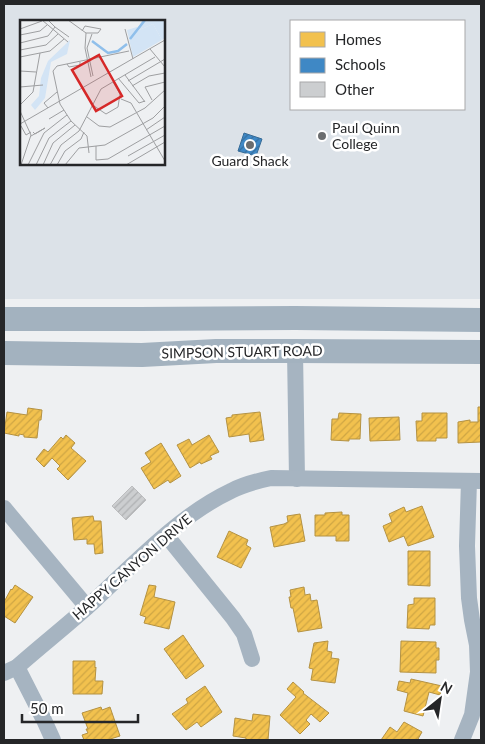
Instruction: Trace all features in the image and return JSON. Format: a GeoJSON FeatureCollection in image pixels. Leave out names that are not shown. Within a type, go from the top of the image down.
{"type":"FeatureCollection","features":[{"type":"Feature","properties":{"kind":"main road"},"geometry":{"type":"LineString","coordinates":[[295,318],[295,350]]}},
{"type":"Feature","properties":{"kind":"main road"},"geometry":{"type":"LineString","coordinates":[[4,319],[295,318],[481,320]]}},
{"type":"Feature","properties":{"kind":"main road","name":"SIMPSON STUART ROAD"},"geometry":{"type":"LineString","coordinates":[[4,353],[142,355],[216,351],[295,350],[481,352]]}},
{"type":"Feature","properties":{"kind":"street"},"geometry":{"type":"LineString","coordinates":[[295,350],[297,479]]}},
{"type":"Feature","properties":{"kind":"street","name":"HAPPY CANYON DRIVE"},"geometry":{"type":"LineString","coordinates":[[10,670],[87,607],[193,513],[231,490],[271,478],[475,481]]}},
{"type":"Feature","properties":{"kind":"street"},"geometry":{"type":"LineString","coordinates":[[462,740],[472,715],[478,672],[469,598],[467,546],[475,481]]}},
{"type":"Feature","properties":{"kind":"street"},"geometry":{"type":"LineString","coordinates":[[4,508],[87,607]]}},
{"type":"Feature","properties":{"kind":"street"},"geometry":{"type":"LineString","coordinates":[[166,535],[233,618],[244,634],[252,659]]}},
{"type":"Feature","properties":{"kind":"street"},"geometry":{"type":"LineString","coordinates":[[10,670],[44,720],[53,740]]}},
{"type":"Feature","properties":{"kind":"shaded area","name":"Paul Quinn College"},"geometry":{"type":"Polygon","coordinates":[[[4,4],[481,4],[481,299],[4,299],[4,4]]]}},
{"type":"Feature","properties":{"kind":"building: Homes"},"geometry":{"type":"Polygon","coordinates":[[[478,407],[481,407],[481,442],[458,443],[458,422],[470,420],[470,422],[478,422],[478,407]]]}},
{"type":"Feature","properties":{"kind":"building: Homes"},"geometry":{"type":"Polygon","coordinates":[[[28,408],[42,410],[37,438],[4,433],[7,412],[27,415],[28,408]]]}},
{"type":"Feature","properties":{"kind":"building: Homes"},"geometry":{"type":"Polygon","coordinates":[[[260,412],[264,440],[250,442],[249,434],[229,437],[226,418],[232,417],[232,415],[260,412]]]}},
{"type":"Feature","properties":{"kind":"building: Homes"},"geometry":{"type":"Polygon","coordinates":[[[339,413],[361,414],[360,439],[349,439],[349,441],[331,440],[332,419],[338,419],[339,413]]]}},
{"type":"Feature","properties":{"kind":"building: Homes"},"geometry":{"type":"Polygon","coordinates":[[[422,413],[447,413],[447,438],[436,438],[436,441],[417,441],[416,421],[422,421],[422,413]]]}},
{"type":"Feature","properties":{"kind":"building: Homes"},"geometry":{"type":"Polygon","coordinates":[[[399,417],[400,440],[370,441],[369,418],[399,417]]]}},
{"type":"Feature","properties":{"kind":"building: Homes"},"geometry":{"type":"Polygon","coordinates":[[[66,435],[75,443],[71,448],[86,461],[68,480],[57,469],[60,466],[52,458],[44,467],[36,459],[44,449],[48,452],[61,437],[63,439],[66,435]]]}},
{"type":"Feature","properties":{"kind":"building: Homes"},"geometry":{"type":"Polygon","coordinates":[[[209,435],[219,452],[210,456],[212,459],[201,464],[200,462],[190,468],[177,445],[189,439],[192,445],[209,435]]]}},
{"type":"Feature","properties":{"kind":"building: Homes"},"geometry":{"type":"Polygon","coordinates":[[[161,443],[181,476],[170,483],[168,480],[154,489],[141,468],[151,462],[145,453],[161,443]]]}},
{"type":"Feature","properties":{"kind":"building: Homes"},"geometry":{"type":"Polygon","coordinates":[[[422,506],[434,537],[408,546],[404,536],[389,542],[383,526],[392,522],[389,514],[404,507],[406,512],[422,506]]]}},
{"type":"Feature","properties":{"kind":"building: Homes"},"geometry":{"type":"Polygon","coordinates":[[[342,512],[342,515],[349,515],[349,541],[336,541],[336,536],[315,536],[315,515],[342,512]]]}},
{"type":"Feature","properties":{"kind":"building: Homes"},"geometry":{"type":"Polygon","coordinates":[[[300,514],[305,541],[274,547],[270,527],[288,522],[287,516],[300,514]]]}},
{"type":"Feature","properties":{"kind":"building: Homes"},"geometry":{"type":"Polygon","coordinates":[[[93,516],[94,521],[101,521],[103,553],[95,554],[94,544],[87,544],[87,539],[74,540],[72,518],[93,516]]]}},
{"type":"Feature","properties":{"kind":"building: Homes"},"geometry":{"type":"Polygon","coordinates":[[[229,531],[248,540],[246,545],[251,548],[241,568],[217,557],[229,531]]]}},
{"type":"Feature","properties":{"kind":"building: Homes"},"geometry":{"type":"Polygon","coordinates":[[[408,551],[430,551],[430,586],[408,585],[408,551]]]}},
{"type":"Feature","properties":{"kind":"building: Homes"},"geometry":{"type":"Polygon","coordinates":[[[15,585],[33,597],[15,623],[4,616],[4,602],[15,585]]]}},
{"type":"Feature","properties":{"kind":"building: Homes"},"geometry":{"type":"Polygon","coordinates":[[[149,585],[156,586],[154,597],[175,602],[169,629],[144,623],[146,617],[140,615],[149,585]]]}},
{"type":"Feature","properties":{"kind":"building: Homes"},"geometry":{"type":"Polygon","coordinates":[[[304,587],[305,595],[310,594],[311,601],[317,600],[322,628],[298,632],[289,597],[291,597],[290,590],[304,587]]]}},
{"type":"Feature","properties":{"kind":"building: Homes"},"geometry":{"type":"Polygon","coordinates":[[[414,598],[435,598],[435,625],[430,625],[429,629],[407,628],[408,605],[414,604],[414,598]]]}},
{"type":"Feature","properties":{"kind":"building: Homes"},"geometry":{"type":"Polygon","coordinates":[[[183,635],[204,666],[186,679],[164,649],[183,635]]]}},
{"type":"Feature","properties":{"kind":"building: Homes"},"geometry":{"type":"Polygon","coordinates":[[[328,641],[327,651],[332,652],[331,658],[339,659],[335,683],[311,680],[313,669],[309,668],[314,643],[328,641]]]}},
{"type":"Feature","properties":{"kind":"building: Homes"},"geometry":{"type":"Polygon","coordinates":[[[401,641],[436,642],[436,648],[439,648],[439,660],[436,660],[436,673],[400,672],[401,641]]]}},
{"type":"Feature","properties":{"kind":"building: Homes"},"geometry":{"type":"Polygon","coordinates":[[[73,661],[95,661],[95,681],[103,681],[102,694],[73,694],[73,661]]]}},
{"type":"Feature","properties":{"kind":"building: Homes"},"geometry":{"type":"Polygon","coordinates":[[[411,679],[442,686],[440,695],[429,692],[423,716],[404,711],[408,693],[397,690],[399,681],[410,683],[411,679]]]}},
{"type":"Feature","properties":{"kind":"building: Homes"},"geometry":{"type":"Polygon","coordinates":[[[293,682],[303,693],[329,713],[320,722],[311,714],[306,720],[310,724],[300,734],[280,715],[296,697],[287,689],[293,682]]]}},
{"type":"Feature","properties":{"kind":"building: Homes"},"geometry":{"type":"Polygon","coordinates":[[[205,686],[222,712],[201,727],[197,722],[186,730],[172,714],[188,703],[186,699],[205,686]]]}},
{"type":"Feature","properties":{"kind":"building: Homes"},"geometry":{"type":"Polygon","coordinates":[[[101,707],[102,710],[110,707],[120,736],[107,740],[84,740],[82,735],[88,733],[86,729],[88,729],[82,713],[101,707]]]}},
{"type":"Feature","properties":{"kind":"building: Homes"},"geometry":{"type":"Polygon","coordinates":[[[253,714],[270,716],[268,740],[246,740],[246,738],[233,736],[235,718],[252,721],[253,714]]]}},
{"type":"Feature","properties":{"kind":"building: Homes"},"geometry":{"type":"Polygon","coordinates":[[[404,722],[422,732],[418,739],[420,740],[381,740],[390,727],[397,732],[404,722]]]}},
{"type":"Feature","properties":{"kind":"building: Schools","name":"Guard Shack"},"geometry":{"type":"Polygon","coordinates":[[[244,133],[262,139],[256,156],[238,151],[244,133]]]}},
{"type":"Feature","properties":{"kind":"building: Other"},"geometry":{"type":"Polygon","coordinates":[[[132,486],[146,500],[126,520],[112,506],[132,486]]]}},
{"type":"Feature","properties":{"kind":"place","name":"Paul Quinn College"},"geometry":{"type":"Point","coordinates":[322,136]}},
{"type":"Feature","properties":{"kind":"place","name":"Guard Shack"},"geometry":{"type":"Point","coordinates":[250,145]}}]}
